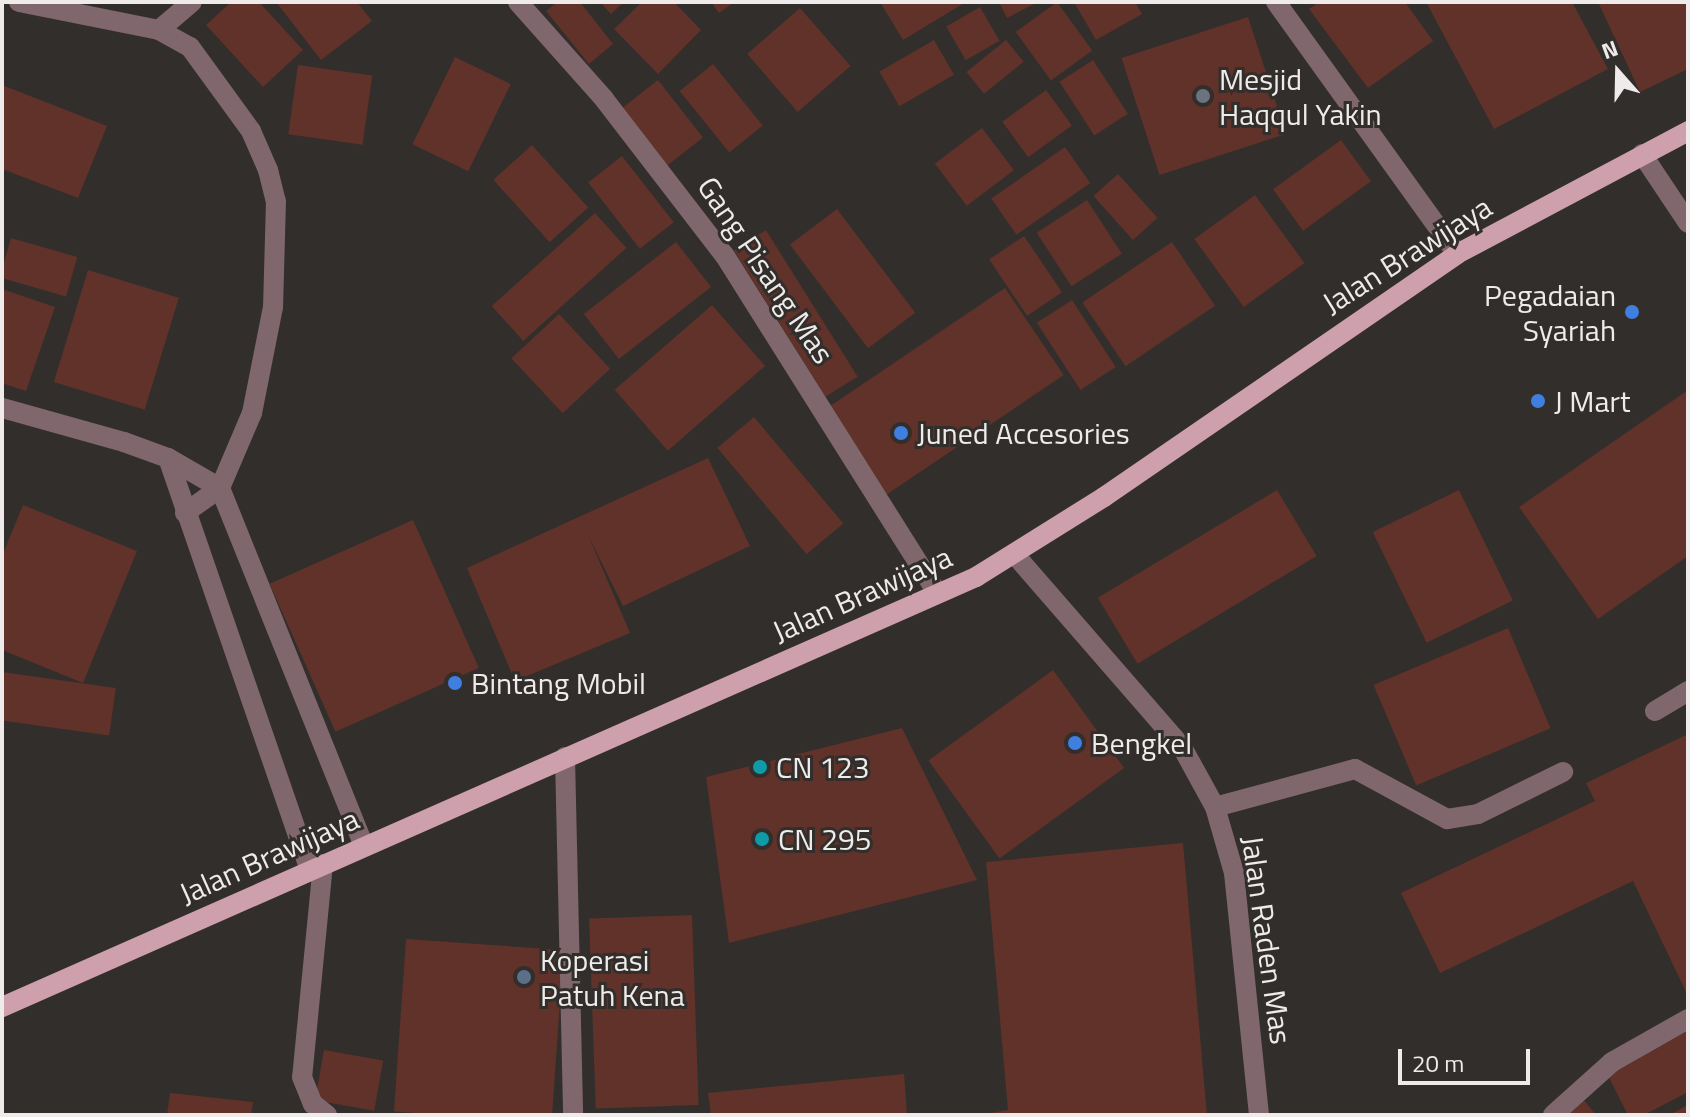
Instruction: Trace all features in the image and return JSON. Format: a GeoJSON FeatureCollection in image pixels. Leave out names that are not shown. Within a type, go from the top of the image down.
{"type":"FeatureCollection","features":[{"type":"Feature","properties":{"kind":"main road","name":"Jalan Brawijaya"},"geometry":{"type":"LineString","coordinates":[[2,1007],[1016,556],[1457,254],[1688,131]]}},
{"type":"Feature","properties":{"kind":"street"},"geometry":{"type":"LineString","coordinates":[[19,2],[159,30],[190,47],[210,69],[251,131],[276,201],[273,307],[252,413],[220,488],[185,513]]}},
{"type":"Feature","properties":{"kind":"street"},"geometry":{"type":"LineString","coordinates":[[159,30],[192,2]]}},
{"type":"Feature","properties":{"kind":"street","name":"Gang Pisang Mas"},"geometry":{"type":"LineString","coordinates":[[518,2],[613,110],[725,256],[937,593]]}},
{"type":"Feature","properties":{"kind":"street"},"geometry":{"type":"LineString","coordinates":[[1276,2],[1457,254]]}},
{"type":"Feature","properties":{"kind":"street"},"geometry":{"type":"LineString","coordinates":[[1642,154],[1688,223]]}},
{"type":"Feature","properties":{"kind":"street"},"geometry":{"type":"LineString","coordinates":[[2,408],[91,430],[168,458],[220,488],[364,846]]}},
{"type":"Feature","properties":{"kind":"street"},"geometry":{"type":"LineString","coordinates":[[168,458],[185,513],[316,868],[302,1077],[309,1098],[327,1115]]}},
{"type":"Feature","properties":{"kind":"street","name":"Jalan Raden Mas"},"geometry":{"type":"LineString","coordinates":[[1016,556],[1167,729],[1215,807],[1234,873],[1259,1115]]}},
{"type":"Feature","properties":{"kind":"street"},"geometry":{"type":"LineString","coordinates":[[1655,711],[1688,691]]}},
{"type":"Feature","properties":{"kind":"street"},"geometry":{"type":"LineString","coordinates":[[565,757],[573,1115]]}},
{"type":"Feature","properties":{"kind":"street"},"geometry":{"type":"LineString","coordinates":[[1215,807],[1355,769],[1447,819],[1478,814],[1563,772]]}},
{"type":"Feature","properties":{"kind":"street"},"geometry":{"type":"LineString","coordinates":[[1553,1115],[1612,1062],[1688,1019]]}},
{"type":"Feature","properties":{"kind":"building"},"geometry":{"type":"Polygon","coordinates":[[[231,2],[259,2],[303,50],[263,87],[206,25],[231,2]]]}},
{"type":"Feature","properties":{"kind":"building"},"geometry":{"type":"Polygon","coordinates":[[[276,2],[357,2],[372,21],[321,60],[276,2]]]}},
{"type":"Feature","properties":{"kind":"building"},"geometry":{"type":"Polygon","coordinates":[[[557,2],[580,2],[613,44],[589,64],[546,11],[557,2]]]}},
{"type":"Feature","properties":{"kind":"building"},"geometry":{"type":"Polygon","coordinates":[[[600,2],[624,2],[611,14],[600,2]]]}},
{"type":"Feature","properties":{"kind":"building"},"geometry":{"type":"Polygon","coordinates":[[[642,2],[674,2],[701,30],[658,74],[614,29],[642,2]]]}},
{"type":"Feature","properties":{"kind":"building"},"geometry":{"type":"Polygon","coordinates":[[[711,2],[734,2],[719,13],[711,2]]]}},
{"type":"Feature","properties":{"kind":"building"},"geometry":{"type":"Polygon","coordinates":[[[880,2],[966,2],[903,40],[880,2]]]}},
{"type":"Feature","properties":{"kind":"building"},"geometry":{"type":"Polygon","coordinates":[[[999,2],[1038,2],[1007,18],[999,2]]]}},
{"type":"Feature","properties":{"kind":"building"},"geometry":{"type":"Polygon","coordinates":[[[1057,2],[1092,51],[1051,81],[1016,32],[1057,2]]]}},
{"type":"Feature","properties":{"kind":"building"},"geometry":{"type":"Polygon","coordinates":[[[1074,2],[1135,2],[1142,14],[1096,40],[1074,2]]]}},
{"type":"Feature","properties":{"kind":"building"},"geometry":{"type":"Polygon","coordinates":[[[1319,2],[1405,2],[1433,41],[1368,88],[1309,9],[1319,2]]]}},
{"type":"Feature","properties":{"kind":"building"},"geometry":{"type":"Polygon","coordinates":[[[1426,2],[1572,2],[1608,69],[1494,129],[1426,2]]]}},
{"type":"Feature","properties":{"kind":"building"},"geometry":{"type":"Polygon","coordinates":[[[1598,2],[1688,2],[1688,69],[1640,92],[1598,2]]]}},
{"type":"Feature","properties":{"kind":"building"},"geometry":{"type":"Polygon","coordinates":[[[980,7],[1000,41],[966,60],[946,26],[980,7]]]}},
{"type":"Feature","properties":{"kind":"building"},"geometry":{"type":"Polygon","coordinates":[[[800,8],[851,66],[798,112],[747,54],[800,8]]]}},
{"type":"Feature","properties":{"kind":"building","name":"Mesjid Haqqul Yakin"},"geometry":{"type":"Polygon","coordinates":[[[1248,17],[1286,134],[1160,175],[1122,58],[1248,17]]]}},
{"type":"Feature","properties":{"kind":"building"},"geometry":{"type":"Polygon","coordinates":[[[934,40],[954,75],[899,106],[879,72],[934,40]]]}},
{"type":"Feature","properties":{"kind":"building"},"geometry":{"type":"Polygon","coordinates":[[[1006,40],[1024,62],[984,94],[966,72],[1006,40]]]}},
{"type":"Feature","properties":{"kind":"building"},"geometry":{"type":"Polygon","coordinates":[[[455,57],[511,84],[468,171],[412,144],[455,57]]]}},
{"type":"Feature","properties":{"kind":"building"},"geometry":{"type":"Polygon","coordinates":[[[1093,60],[1128,114],[1094,135],[1059,82],[1093,60]]]}},
{"type":"Feature","properties":{"kind":"building"},"geometry":{"type":"Polygon","coordinates":[[[713,64],[763,125],[729,152],[680,91],[713,64]]]}},
{"type":"Feature","properties":{"kind":"building"},"geometry":{"type":"Polygon","coordinates":[[[298,65],[372,75],[363,145],[288,134],[298,65]]]}},
{"type":"Feature","properties":{"kind":"building"},"geometry":{"type":"Polygon","coordinates":[[[658,80],[703,138],[666,166],[621,109],[658,80]]]}},
{"type":"Feature","properties":{"kind":"building"},"geometry":{"type":"Polygon","coordinates":[[[2,85],[107,126],[78,198],[2,169],[2,85]]]}},
{"type":"Feature","properties":{"kind":"building"},"geometry":{"type":"Polygon","coordinates":[[[1046,90],[1072,126],[1028,157],[1002,122],[1046,90]]]}},
{"type":"Feature","properties":{"kind":"building"},"geometry":{"type":"Polygon","coordinates":[[[982,128],[1014,170],[967,206],[935,164],[982,128]]]}},
{"type":"Feature","properties":{"kind":"building"},"geometry":{"type":"Polygon","coordinates":[[[1341,140],[1371,181],[1303,231],[1273,189],[1341,140]]]}},
{"type":"Feature","properties":{"kind":"building"},"geometry":{"type":"Polygon","coordinates":[[[532,145],[588,207],[550,242],[493,180],[532,145]]]}},
{"type":"Feature","properties":{"kind":"building"},"geometry":{"type":"Polygon","coordinates":[[[1065,147],[1090,183],[1017,235],[991,199],[1065,147]]]}},
{"type":"Feature","properties":{"kind":"building"},"geometry":{"type":"Polygon","coordinates":[[[622,156],[674,222],[640,249],[588,182],[622,156]]]}},
{"type":"Feature","properties":{"kind":"building"},"geometry":{"type":"Polygon","coordinates":[[[1118,174],[1157,218],[1133,240],[1093,196],[1118,174]]]}},
{"type":"Feature","properties":{"kind":"building"},"geometry":{"type":"Polygon","coordinates":[[[1255,195],[1304,263],[1244,307],[1194,239],[1255,195]]]}},
{"type":"Feature","properties":{"kind":"building"},"geometry":{"type":"Polygon","coordinates":[[[1087,200],[1122,254],[1072,286],[1037,233],[1087,200]]]}},
{"type":"Feature","properties":{"kind":"building"},"geometry":{"type":"Polygon","coordinates":[[[837,209],[915,313],[868,348],[790,245],[837,209]]]}},
{"type":"Feature","properties":{"kind":"building"},"geometry":{"type":"Polygon","coordinates":[[[595,213],[626,248],[523,341],[492,306],[595,213]]]}},
{"type":"Feature","properties":{"kind":"building"},"geometry":{"type":"Polygon","coordinates":[[[766,230],[858,377],[825,397],[734,250],[766,230]]]}},
{"type":"Feature","properties":{"kind":"building"},"geometry":{"type":"Polygon","coordinates":[[[1024,236],[1062,292],[1027,316],[989,259],[1024,236]]]}},
{"type":"Feature","properties":{"kind":"building"},"geometry":{"type":"Polygon","coordinates":[[[11,238],[77,257],[66,296],[2,278],[11,238]]]}},
{"type":"Feature","properties":{"kind":"building"},"geometry":{"type":"Polygon","coordinates":[[[676,242],[711,287],[619,359],[584,314],[676,242]]]}},
{"type":"Feature","properties":{"kind":"building"},"geometry":{"type":"Polygon","coordinates":[[[1172,242],[1215,306],[1126,366],[1082,302],[1172,242]]]}},
{"type":"Feature","properties":{"kind":"building"},"geometry":{"type":"Polygon","coordinates":[[[88,270],[179,298],[145,410],[54,382],[88,270]]]}},
{"type":"Feature","properties":{"kind":"building"},"geometry":{"type":"Polygon","coordinates":[[[1005,288],[1064,375],[886,495],[828,408],[1005,288]]]}},
{"type":"Feature","properties":{"kind":"building"},"geometry":{"type":"Polygon","coordinates":[[[2,289],[55,307],[26,391],[2,383],[2,289]]]}},
{"type":"Feature","properties":{"kind":"building"},"geometry":{"type":"Polygon","coordinates":[[[1072,300],[1116,367],[1080,390],[1037,323],[1072,300]]]}},
{"type":"Feature","properties":{"kind":"building"},"geometry":{"type":"Polygon","coordinates":[[[712,305],[765,366],[668,451],[615,390],[712,305]]]}},
{"type":"Feature","properties":{"kind":"building"},"geometry":{"type":"Polygon","coordinates":[[[559,314],[610,369],[563,413],[511,358],[559,314]]]}},
{"type":"Feature","properties":{"kind":"building"},"geometry":{"type":"Polygon","coordinates":[[[1688,390],[1688,556],[1598,619],[1519,507],[1688,390]]]}},
{"type":"Feature","properties":{"kind":"building"},"geometry":{"type":"Polygon","coordinates":[[[754,417],[843,523],[807,554],[717,448],[754,417]]]}},
{"type":"Feature","properties":{"kind":"building"},"geometry":{"type":"Polygon","coordinates":[[[708,458],[750,546],[623,606],[588,535],[630,633],[515,681],[467,568],[708,458]]]}},
{"type":"Feature","properties":{"kind":"building"},"geometry":{"type":"Polygon","coordinates":[[[1277,490],[1317,556],[1138,664],[1098,598],[1277,490]]]}},
{"type":"Feature","properties":{"kind":"building"},"geometry":{"type":"Polygon","coordinates":[[[1459,490],[1513,601],[1427,643],[1373,532],[1459,490]]]}},
{"type":"Feature","properties":{"kind":"building"},"geometry":{"type":"Polygon","coordinates":[[[23,505],[137,551],[83,683],[2,650],[2,556],[23,505]]]}},
{"type":"Feature","properties":{"kind":"building"},"geometry":{"type":"Polygon","coordinates":[[[413,520],[479,668],[335,732],[270,584],[413,520]]]}},
{"type":"Feature","properties":{"kind":"building"},"geometry":{"type":"Polygon","coordinates":[[[1508,628],[1551,728],[1416,785],[1374,685],[1508,628]]]}},
{"type":"Feature","properties":{"kind":"building"},"geometry":{"type":"Polygon","coordinates":[[[1053,670],[1124,768],[1000,858],[928,761],[1053,670]]]}},
{"type":"Feature","properties":{"kind":"building"},"geometry":{"type":"Polygon","coordinates":[[[2,672],[116,688],[109,736],[2,720],[2,672]]]}},
{"type":"Feature","properties":{"kind":"building"},"geometry":{"type":"Polygon","coordinates":[[[902,728],[977,880],[729,943],[706,777],[902,728]]]}},
{"type":"Feature","properties":{"kind":"building"},"geometry":{"type":"Polygon","coordinates":[[[1688,734],[1688,996],[1633,881],[1440,973],[1401,893],[1595,801],[1586,783],[1688,734]]]}},
{"type":"Feature","properties":{"kind":"building"},"geometry":{"type":"Polygon","coordinates":[[[1183,843],[1207,1115],[978,1115],[1008,1110],[986,862],[1183,843]]]}},
{"type":"Feature","properties":{"kind":"building"},"geometry":{"type":"Polygon","coordinates":[[[692,915],[699,1105],[596,1108],[589,919],[692,915]]]}},
{"type":"Feature","properties":{"kind":"building"},"geometry":{"type":"Polygon","coordinates":[[[406,939],[564,950],[552,1115],[394,1112],[406,939]]]}},
{"type":"Feature","properties":{"kind":"building"},"geometry":{"type":"Polygon","coordinates":[[[1688,1026],[1688,1092],[1644,1115],[1628,1115],[1605,1070],[1688,1026]]]}},
{"type":"Feature","properties":{"kind":"building"},"geometry":{"type":"Polygon","coordinates":[[[324,1050],[383,1060],[374,1111],[315,1100],[324,1050]]]}},
{"type":"Feature","properties":{"kind":"building"},"geometry":{"type":"Polygon","coordinates":[[[904,1074],[907,1115],[711,1115],[708,1093],[904,1074]]]}},
{"type":"Feature","properties":{"kind":"building"},"geometry":{"type":"Polygon","coordinates":[[[170,1093],[253,1102],[251,1115],[167,1115],[170,1093]]]}},
{"type":"Feature","properties":{"kind":"building"},"geometry":{"type":"Polygon","coordinates":[[[1583,1099],[1596,1115],[1564,1115],[1583,1099]]]}},
{"type":"Feature","properties":{"kind":"building"},"geometry":{"type":"Polygon","coordinates":[[[1688,1105],[1688,1115],[1669,1115],[1688,1105]]]}},
{"type":"Feature","properties":{"kind":"place","name":"Mesjid Haqqul Yakin"},"geometry":{"type":"Point","coordinates":[1203,96]}},
{"type":"Feature","properties":{"kind":"place","name":"Pegadaian Syariah"},"geometry":{"type":"Point","coordinates":[1632,312]}},
{"type":"Feature","properties":{"kind":"place","name":"J Mart"},"geometry":{"type":"Point","coordinates":[1538,401]}},
{"type":"Feature","properties":{"kind":"place","name":"Juned Accesories"},"geometry":{"type":"Point","coordinates":[901,433]}},
{"type":"Feature","properties":{"kind":"place","name":"Bintang Mobil"},"geometry":{"type":"Point","coordinates":[455,683]}},
{"type":"Feature","properties":{"kind":"place","name":"Bengkel"},"geometry":{"type":"Point","coordinates":[1075,743]}},
{"type":"Feature","properties":{"kind":"place","name":"CN 123"},"geometry":{"type":"Point","coordinates":[760,767]}},
{"type":"Feature","properties":{"kind":"place","name":"CN 295"},"geometry":{"type":"Point","coordinates":[762,839]}},
{"type":"Feature","properties":{"kind":"place","name":"Koperasi Patuh Kena"},"geometry":{"type":"Point","coordinates":[524,977]}}]}
